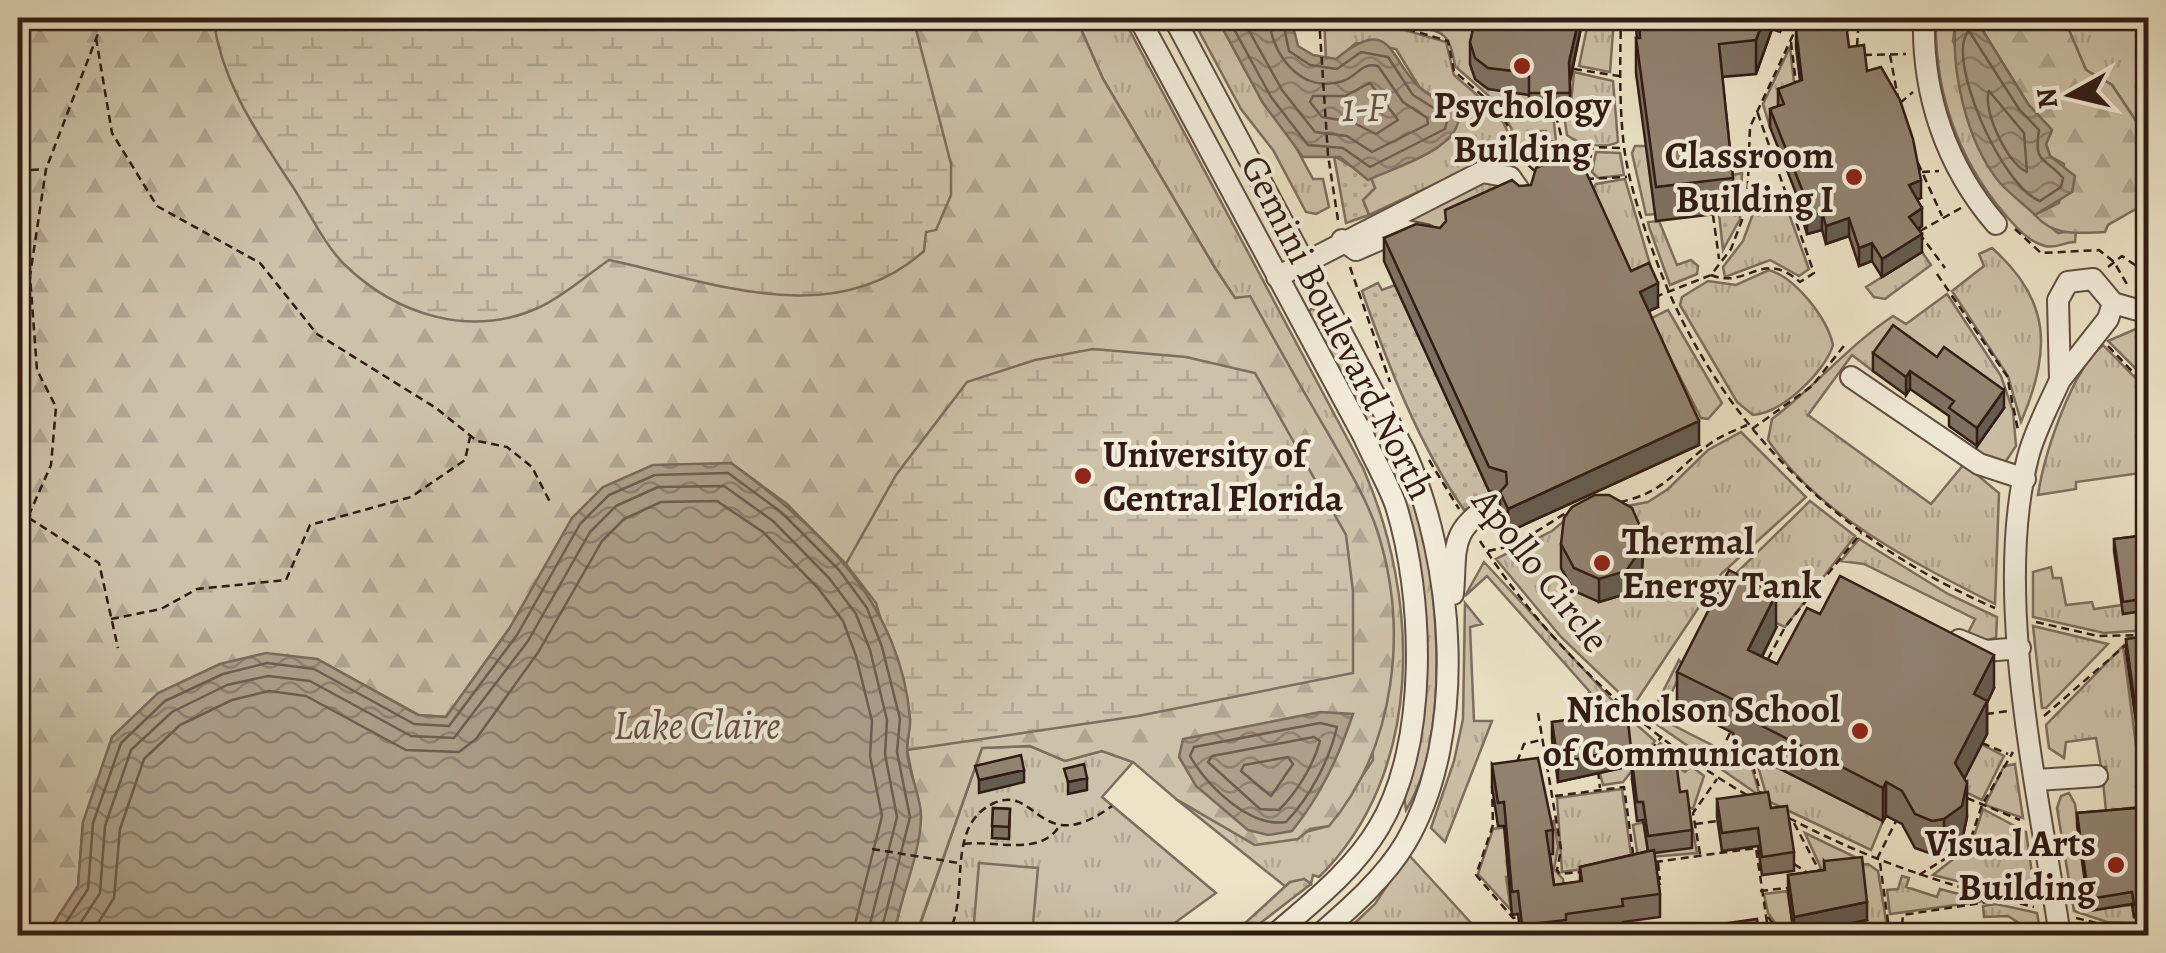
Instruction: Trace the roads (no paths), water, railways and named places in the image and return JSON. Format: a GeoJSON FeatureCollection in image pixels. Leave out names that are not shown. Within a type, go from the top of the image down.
{"type":"FeatureCollection","features":[{"type":"Feature","properties":{"kind":"street","name":"Gemini Boulevard North"},"geometry":{"type":"LineString","coordinates":[[1139,18],[1395,504],[1410,582],[1418,690],[1399,774],[1380,826],[1332,885],[1273,936]]}},
{"type":"Feature","properties":{"kind":"street","name":"Gemini Boulevard North"},"geometry":{"type":"LineString","coordinates":[[1174,18],[1424,493],[1437,542],[1448,696],[1442,738],[1410,833],[1353,906],[1318,936]]}},
{"type":"Feature","properties":{"kind":"street"},"geometry":{"type":"LineString","coordinates":[[1924,35],[1940,128],[1978,201],[1996,224]]}},
{"type":"Feature","properties":{"kind":"street"},"geometry":{"type":"LineString","coordinates":[[1277,277],[1342,240],[1482,172],[1510,178],[1524,198]]}},
{"type":"Feature","properties":{"kind":"street"},"geometry":{"type":"LineString","coordinates":[[1342,240],[1356,250],[1410,229],[1433,240]]}},
{"type":"Feature","properties":{"kind":"street"},"geometry":{"type":"LineString","coordinates":[[2060,380],[2057,313],[2062,289],[2075,279],[2093,280],[2113,303],[2148,313]]}},
{"type":"Feature","properties":{"kind":"street"},"geometry":{"type":"LineString","coordinates":[[2060,936],[2037,780],[2034,714],[2020,648],[2017,580],[2025,479],[2034,440],[2060,380],[2098,333],[2113,303]]}},
{"type":"Feature","properties":{"kind":"street"},"geometry":{"type":"LineString","coordinates":[[1852,376],[1979,464],[2025,479]]}},
{"type":"Feature","properties":{"kind":"street"},"geometry":{"type":"LineString","coordinates":[[1444,640],[1454,590],[1453,550],[1469,524],[1494,503]]}},
{"type":"Feature","properties":{"kind":"street"},"geometry":{"type":"LineString","coordinates":[[1938,629],[1986,650],[2020,648]]}},
{"type":"Feature","properties":{"kind":"street"},"geometry":{"type":"LineString","coordinates":[[2037,780],[2097,776]]}},
{"type":"Feature","properties":{"kind":"water","name":"1-F"},"geometry":{"type":"Polygon","coordinates":[[[1217,18],[1291,18],[1298,46],[1313,55],[1336,59],[1354,46],[1379,40],[1419,87],[1459,113],[1457,126],[1439,147],[1368,180],[1340,157],[1303,157],[1263,103],[1217,18]]]}},
{"type":"Feature","properties":{"kind":"water"},"geometry":{"type":"Polygon","coordinates":[[[1956,18],[1975,18],[2028,104],[2052,130],[2046,144],[2050,156],[2075,176],[2072,192],[2035,215],[2000,183],[1978,147],[1958,82],[1956,18]]]}},
{"type":"Feature","properties":{"kind":"water","name":"Lake Claire"},"geometry":{"type":"Polygon","coordinates":[[[731,463],[795,514],[850,571],[890,638],[903,676],[910,718],[908,757],[920,808],[920,829],[897,921],[887,935],[46,935],[78,886],[83,822],[112,737],[158,693],[220,664],[266,653],[317,659],[418,715],[446,717],[509,629],[572,518],[603,487],[653,465],[731,463]]]}},
{"type":"Feature","properties":{"kind":"water"},"geometry":{"type":"Polygon","coordinates":[[[1320,712],[1353,714],[1328,776],[1292,831],[1268,835],[1248,830],[1196,786],[1179,757],[1183,739],[1320,712]]]}},
{"type":"Feature","properties":{"kind":"place","name":"Psychology Building"},"geometry":{"type":"Point","coordinates":[1522,66]}},
{"type":"Feature","properties":{"kind":"place","name":"Classroom Building I"},"geometry":{"type":"Point","coordinates":[1854,177]}},
{"type":"Feature","properties":{"kind":"place","name":"University of Central Florida"},"geometry":{"type":"Point","coordinates":[1083,476]}},
{"type":"Feature","properties":{"kind":"place","name":"Thermal Energy Tank"},"geometry":{"type":"Point","coordinates":[1602,563]}},
{"type":"Feature","properties":{"kind":"place","name":"Nicholson School of Communication"},"geometry":{"type":"Point","coordinates":[1860,731]}},
{"type":"Feature","properties":{"kind":"place","name":"Visual Arts Building"},"geometry":{"type":"Point","coordinates":[2116,865]}}]}
